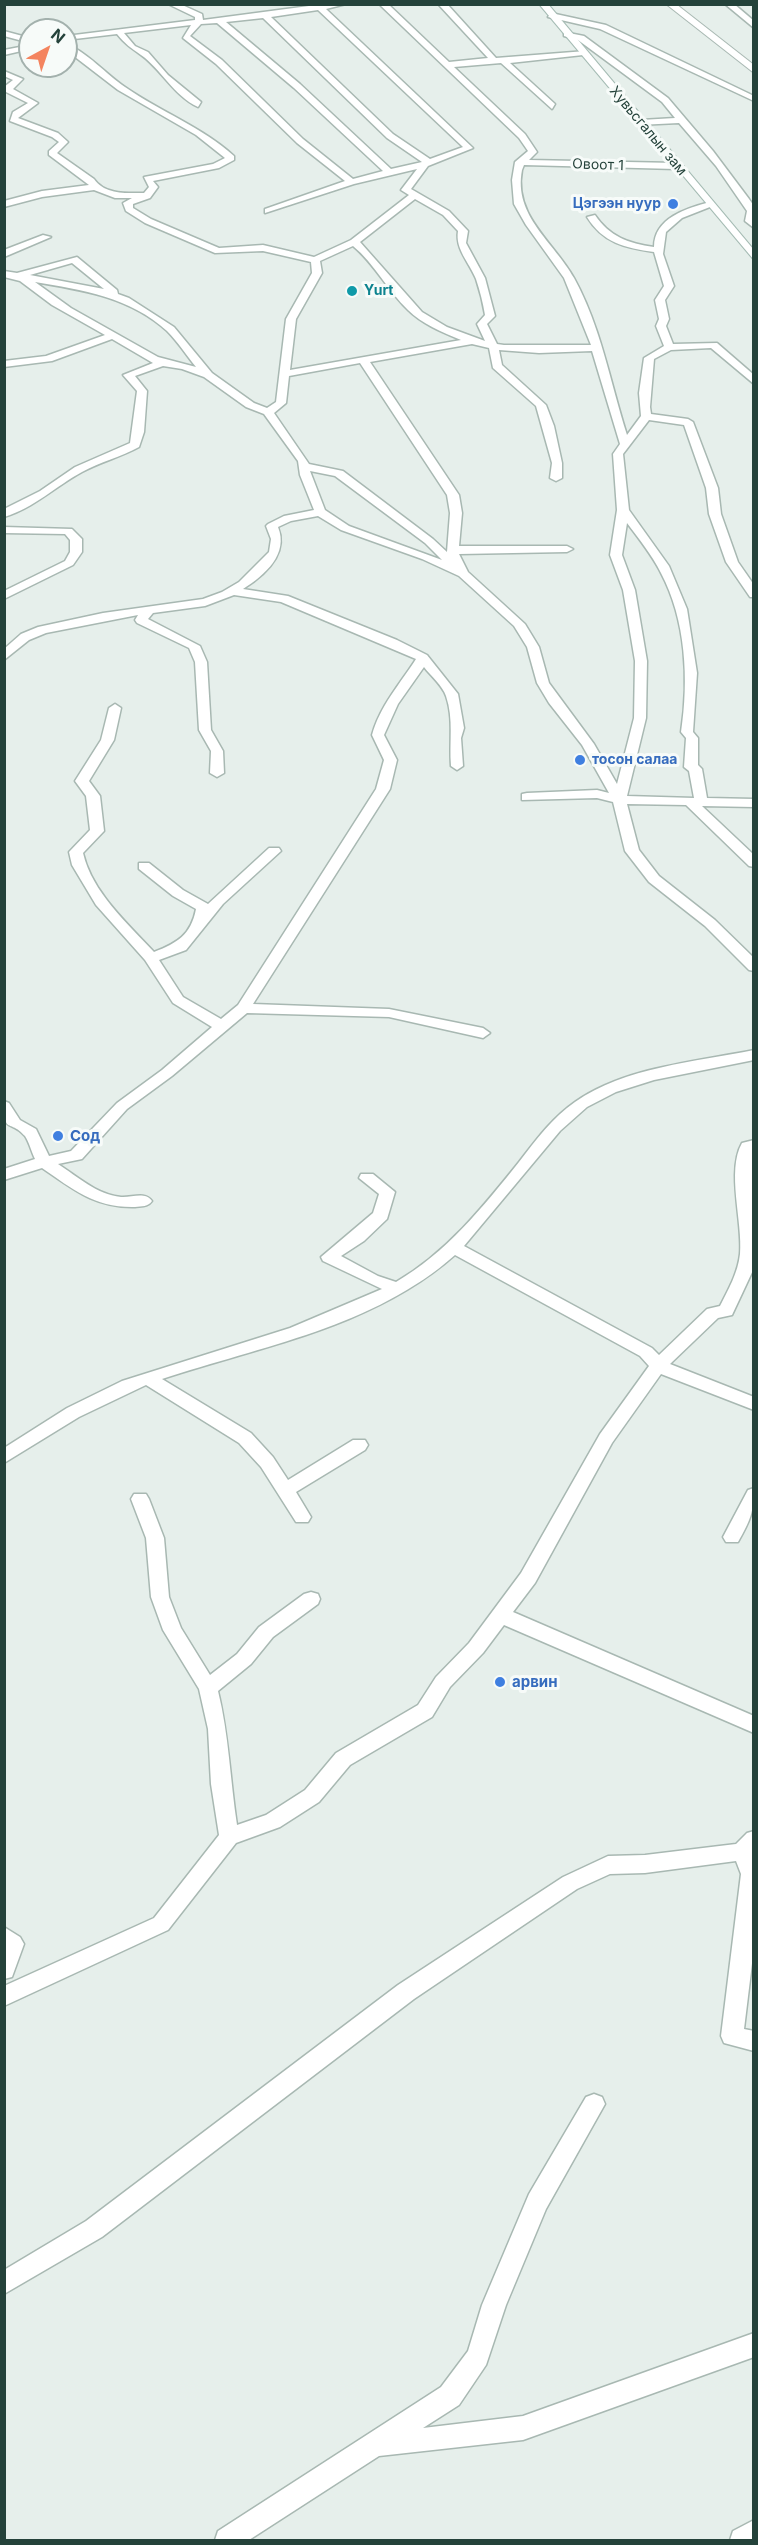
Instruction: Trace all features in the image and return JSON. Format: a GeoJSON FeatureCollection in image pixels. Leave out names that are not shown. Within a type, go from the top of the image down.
{"type":"FeatureCollection","features":[{"type":"Feature","properties":{"kind":"main road","name":"Хувьсгалын зам"},"geometry":{"type":"LineString","coordinates":[[543,4],[753,257]]}},
{"type":"Feature","properties":{"kind":"main road"},"geometry":{"type":"LineString","coordinates":[[670,4],[753,70]]}},
{"type":"Feature","properties":{"kind":"street"},"geometry":{"type":"LineString","coordinates":[[171,4],[199,16],[199,22],[186,36],[198,48],[219,62],[300,141],[351,182]]}},
{"type":"Feature","properties":{"kind":"street"},"geometry":{"type":"LineString","coordinates":[[184,10],[196,4]]}},
{"type":"Feature","properties":{"kind":"street"},"geometry":{"type":"LineString","coordinates":[[267,4],[279,14]]}},
{"type":"Feature","properties":{"kind":"street"},"geometry":{"type":"LineString","coordinates":[[383,4],[522,136],[533,152],[519,162],[516,170],[516,195],[523,218],[536,230],[568,276],[591,325],[624,443]]}},
{"type":"Feature","properties":{"kind":"street"},"geometry":{"type":"LineString","coordinates":[[442,4],[499,61],[552,106]]}},
{"type":"Feature","properties":{"kind":"street"},"geometry":{"type":"LineString","coordinates":[[729,4],[753,26]]}},
{"type":"Feature","properties":{"kind":"street"},"geometry":{"type":"LineString","coordinates":[[78,36],[118,30],[266,16],[337,5]]}},
{"type":"Feature","properties":{"kind":"street"},"geometry":{"type":"LineString","coordinates":[[268,211],[351,182],[427,164],[469,148],[320,8]]}},
{"type":"Feature","properties":{"kind":"street"},"geometry":{"type":"LineString","coordinates":[[551,15],[603,27],[753,99]]}},
{"type":"Feature","properties":{"kind":"street"},"geometry":{"type":"LineString","coordinates":[[266,16],[390,135],[427,164]]}},
{"type":"Feature","properties":{"kind":"street"},"geometry":{"type":"LineString","coordinates":[[220,21],[297,86],[389,172]]}},
{"type":"Feature","properties":{"kind":"street"},"geometry":{"type":"LineString","coordinates":[[118,30],[132,48],[145,54],[165,77],[198,104]]}},
{"type":"Feature","properties":{"kind":"street"},"geometry":{"type":"LineString","coordinates":[[567,34],[581,38],[656,93],[713,154],[752,211],[750,221],[753,225]]}},
{"type":"Feature","properties":{"kind":"street"},"geometry":{"type":"LineString","coordinates":[[447,65],[583,53]]}},
{"type":"Feature","properties":{"kind":"street"},"geometry":{"type":"LineString","coordinates":[[78,56],[106,78],[141,100],[192,127],[231,158],[216,166],[147,179],[154,191],[128,203],[129,209],[148,221],[218,251],[263,248],[315,260],[354,242],[415,195]]}},
{"type":"Feature","properties":{"kind":"street"},"geometry":{"type":"LineString","coordinates":[[4,73],[19,80],[7,89],[10,93],[34,103],[16,114],[13,119],[55,135],[64,142],[52,153],[91,181],[95,187]]}},
{"type":"Feature","properties":{"kind":"street"},"geometry":{"type":"LineString","coordinates":[[4,113],[16,114]]}},
{"type":"Feature","properties":{"kind":"street"},"geometry":{"type":"LineString","coordinates":[[641,123],[681,120]]}},
{"type":"Feature","properties":{"kind":"street","name":"Овоот 1"},"geometry":{"type":"LineString","coordinates":[[519,162],[676,166]]}},
{"type":"Feature","properties":{"kind":"street"},"geometry":{"type":"LineString","coordinates":[[427,164],[406,190],[446,213],[463,231],[461,243],[476,265],[487,294],[490,316],[482,324],[494,349],[497,366],[541,405],[549,426],[556,463],[556,478]]}},
{"type":"Feature","properties":{"kind":"street"},"geometry":{"type":"LineString","coordinates":[[4,204],[42,194],[95,187],[115,195],[147,196]]}},
{"type":"Feature","properties":{"kind":"street"},"geometry":{"type":"LineString","coordinates":[[669,347],[661,326],[664,319],[660,300],[669,286],[659,265],[658,238],[669,220],[680,214],[710,205]]}},
{"type":"Feature","properties":{"kind":"street"},"geometry":{"type":"LineString","coordinates":[[592,218],[598,230],[613,241],[658,250]]}},
{"type":"Feature","properties":{"kind":"street"},"geometry":{"type":"LineString","coordinates":[[4,254],[46,237]]}},
{"type":"Feature","properties":{"kind":"street"},"geometry":{"type":"LineString","coordinates":[[354,242],[374,257],[378,266],[411,308],[429,322],[470,342],[494,349],[597,348]]}},
{"type":"Feature","properties":{"kind":"street"},"geometry":{"type":"LineString","coordinates":[[18,276],[74,259],[126,300],[170,329],[208,375],[250,405],[268,412],[303,466],[320,512],[345,528],[426,557],[463,574]]}},
{"type":"Feature","properties":{"kind":"street"},"geometry":{"type":"LineString","coordinates":[[268,412],[281,403],[283,374],[291,338],[291,319],[317,273],[315,260]]}},
{"type":"Feature","properties":{"kind":"street"},"geometry":{"type":"LineString","coordinates":[[4,273],[83,286],[126,300]]}},
{"type":"Feature","properties":{"kind":"street"},"geometry":{"type":"LineString","coordinates":[[18,276],[34,283],[38,291],[56,304],[162,363],[184,366],[208,375]]}},
{"type":"Feature","properties":{"kind":"street"},"geometry":{"type":"LineString","coordinates":[[4,364],[48,359],[114,335]]}},
{"type":"Feature","properties":{"kind":"street"},"geometry":{"type":"LineString","coordinates":[[283,374],[470,342]]}},
{"type":"Feature","properties":{"kind":"street"},"geometry":{"type":"LineString","coordinates":[[646,416],[641,395],[648,375],[649,358],[669,347],[713,345],[753,381]]}},
{"type":"Feature","properties":{"kind":"street"},"geometry":{"type":"LineString","coordinates":[[364,361],[453,495],[456,513],[453,554],[463,574]]}},
{"type":"Feature","properties":{"kind":"street"},"geometry":{"type":"LineString","coordinates":[[4,514],[44,493],[79,469],[110,458],[135,445],[141,427],[139,409],[142,391],[128,375],[162,363]]}},
{"type":"Feature","properties":{"kind":"street"},"geometry":{"type":"LineString","coordinates":[[619,800],[640,718],[641,661],[629,590],[616,555],[623,510],[618,454],[646,416]]}},
{"type":"Feature","properties":{"kind":"street"},"geometry":{"type":"LineString","coordinates":[[646,416],[688,422],[712,488],[716,514],[732,562],[753,594]]}},
{"type":"Feature","properties":{"kind":"street"},"geometry":{"type":"LineString","coordinates":[[303,466],[339,473],[429,540],[519,624],[533,647],[543,683],[553,700],[588,744],[619,800],[632,851],[654,879],[710,923],[753,967]]}},
{"type":"Feature","properties":{"kind":"street"},"geometry":{"type":"LineString","coordinates":[[623,510],[668,574],[678,601],[687,646],[691,707],[687,732],[692,738],[691,767],[694,769],[696,802],[753,862]]}},
{"type":"Feature","properties":{"kind":"street"},"geometry":{"type":"LineString","coordinates":[[4,656],[25,637],[42,630],[205,602],[233,591],[275,554],[277,540],[272,526],[288,518],[320,512]]}},
{"type":"Feature","properties":{"kind":"street"},"geometry":{"type":"LineString","coordinates":[[4,530],[68,531],[76,538],[76,552],[69,563],[5,596]]}},
{"type":"Feature","properties":{"kind":"street"},"geometry":{"type":"LineString","coordinates":[[454,549],[567,549]]}},
{"type":"Feature","properties":{"kind":"street"},"geometry":{"type":"LineString","coordinates":[[233,591],[284,599],[393,643],[423,658],[452,694],[458,728],[455,738],[457,766]]}},
{"type":"Feature","properties":{"kind":"street"},"geometry":{"type":"LineString","coordinates":[[149,610],[141,620],[194,646],[201,662],[206,730],[217,752],[217,773]]}},
{"type":"Feature","properties":{"kind":"street"},"geometry":{"type":"LineString","coordinates":[[4,1175],[83,1151],[95,1132],[112,1115],[167,1073],[220,1025],[243,1008],[383,789],[392,761],[390,752],[378,735],[381,725],[397,694],[423,658]]}},
{"type":"Feature","properties":{"kind":"street"},"geometry":{"type":"LineString","coordinates":[[115,708],[111,734],[103,748],[85,769],[82,781],[93,796],[97,831],[76,852],[79,866],[103,905],[150,958],[178,1000],[220,1025]]}},
{"type":"Feature","properties":{"kind":"street"},"geometry":{"type":"LineString","coordinates":[[527,797],[597,794],[619,800],[667,799],[753,803]]}},
{"type":"Feature","properties":{"kind":"street"},"geometry":{"type":"LineString","coordinates":[[150,958],[181,946],[218,901],[274,851]]}},
{"type":"Feature","properties":{"kind":"street"},"geometry":{"type":"LineString","coordinates":[[144,866],[178,893],[203,907],[200,923]]}},
{"type":"Feature","properties":{"kind":"street"},"geometry":{"type":"LineString","coordinates":[[243,1008],[389,1013],[483,1033]]}},
{"type":"Feature","properties":{"kind":"street"},"geometry":{"type":"LineString","coordinates":[[4,1457],[28,1439],[90,1404],[147,1378],[263,1344],[412,1282],[480,1222],[544,1140],[591,1098],[627,1083],[668,1071],[753,1055]]}},
{"type":"Feature","properties":{"kind":"street"},"geometry":{"type":"LineString","coordinates":[[4,1106],[14,1123],[31,1133],[44,1162],[94,1196],[121,1202],[144,1201]]}},
{"type":"Feature","properties":{"kind":"street"},"geometry":{"type":"LineString","coordinates":[[4,1997],[161,1924],[229,1837],[273,1821],[312,1796],[343,1759],[425,1711],[443,1682],[476,1648],[528,1578],[606,1439],[658,1366],[713,1313],[726,1311],[748,1255],[743,1163],[748,1148],[753,1145]]}},
{"type":"Feature","properties":{"kind":"street"},"geometry":{"type":"LineString","coordinates":[[367,1178],[387,1192],[381,1215],[358,1237],[329,1257],[372,1280],[398,1289]]}},
{"type":"Feature","properties":{"kind":"street"},"geometry":{"type":"LineString","coordinates":[[453,1247],[646,1352],[658,1366],[753,1404]]}},
{"type":"Feature","properties":{"kind":"street"},"geometry":{"type":"LineString","coordinates":[[147,1378],[245,1438],[267,1462],[302,1517]]}},
{"type":"Feature","properties":{"kind":"street"},"geometry":{"type":"LineString","coordinates":[[285,1491],[359,1445]]}},
{"type":"Feature","properties":{"kind":"street"},"geometry":{"type":"LineString","coordinates":[[732,1537],[753,1495]]}},
{"type":"Feature","properties":{"kind":"street"},"geometry":{"type":"LineString","coordinates":[[140,1499],[155,1538],[160,1597],[172,1630],[208,1688],[218,1729],[221,1784],[229,1837]]}},
{"type":"Feature","properties":{"kind":"street"},"geometry":{"type":"LineString","coordinates":[[208,1688],[243,1659],[266,1632],[310,1599]]}},
{"type":"Feature","properties":{"kind":"street"},"geometry":{"type":"LineString","coordinates":[[501,1615],[753,1725]]}},
{"type":"Feature","properties":{"kind":"street"},"geometry":{"type":"LineString","coordinates":[[4,2283],[94,2229],[406,1992],[524,1916],[570,1882],[608,1865],[656,1863],[748,1846],[751,1874],[750,1923],[732,2036],[753,2041]]}},
{"type":"Feature","properties":{"kind":"street"},"geometry":{"type":"LineString","coordinates":[[4,1936],[13,1944],[4,1970]]}},
{"type":"Feature","properties":{"kind":"street"},"geometry":{"type":"LineString","coordinates":[[227,2541],[450,2396],[478,2357],[494,2305],[537,2202],[594,2104]]}},
{"type":"Feature","properties":{"kind":"street"},"geometry":{"type":"LineString","coordinates":[[377,2445],[523,2428],[707,2364],[753,2345]]}},
{"type":"Feature","properties":{"kind":"street"},"geometry":{"type":"LineString","coordinates":[[742,2541],[753,2532]]}},
{"type":"Feature","properties":{"kind":"place","name":"Цэгээн нуур"},"geometry":{"type":"Point","coordinates":[673,204]}},
{"type":"Feature","properties":{"kind":"place","name":"Yurt"},"geometry":{"type":"Point","coordinates":[352,291]}},
{"type":"Feature","properties":{"kind":"place","name":"тосон салаа"},"geometry":{"type":"Point","coordinates":[580,760]}},
{"type":"Feature","properties":{"kind":"place","name":"Сод"},"geometry":{"type":"Point","coordinates":[58,1136]}},
{"type":"Feature","properties":{"kind":"place","name":"арвин"},"geometry":{"type":"Point","coordinates":[500,1682]}}]}
